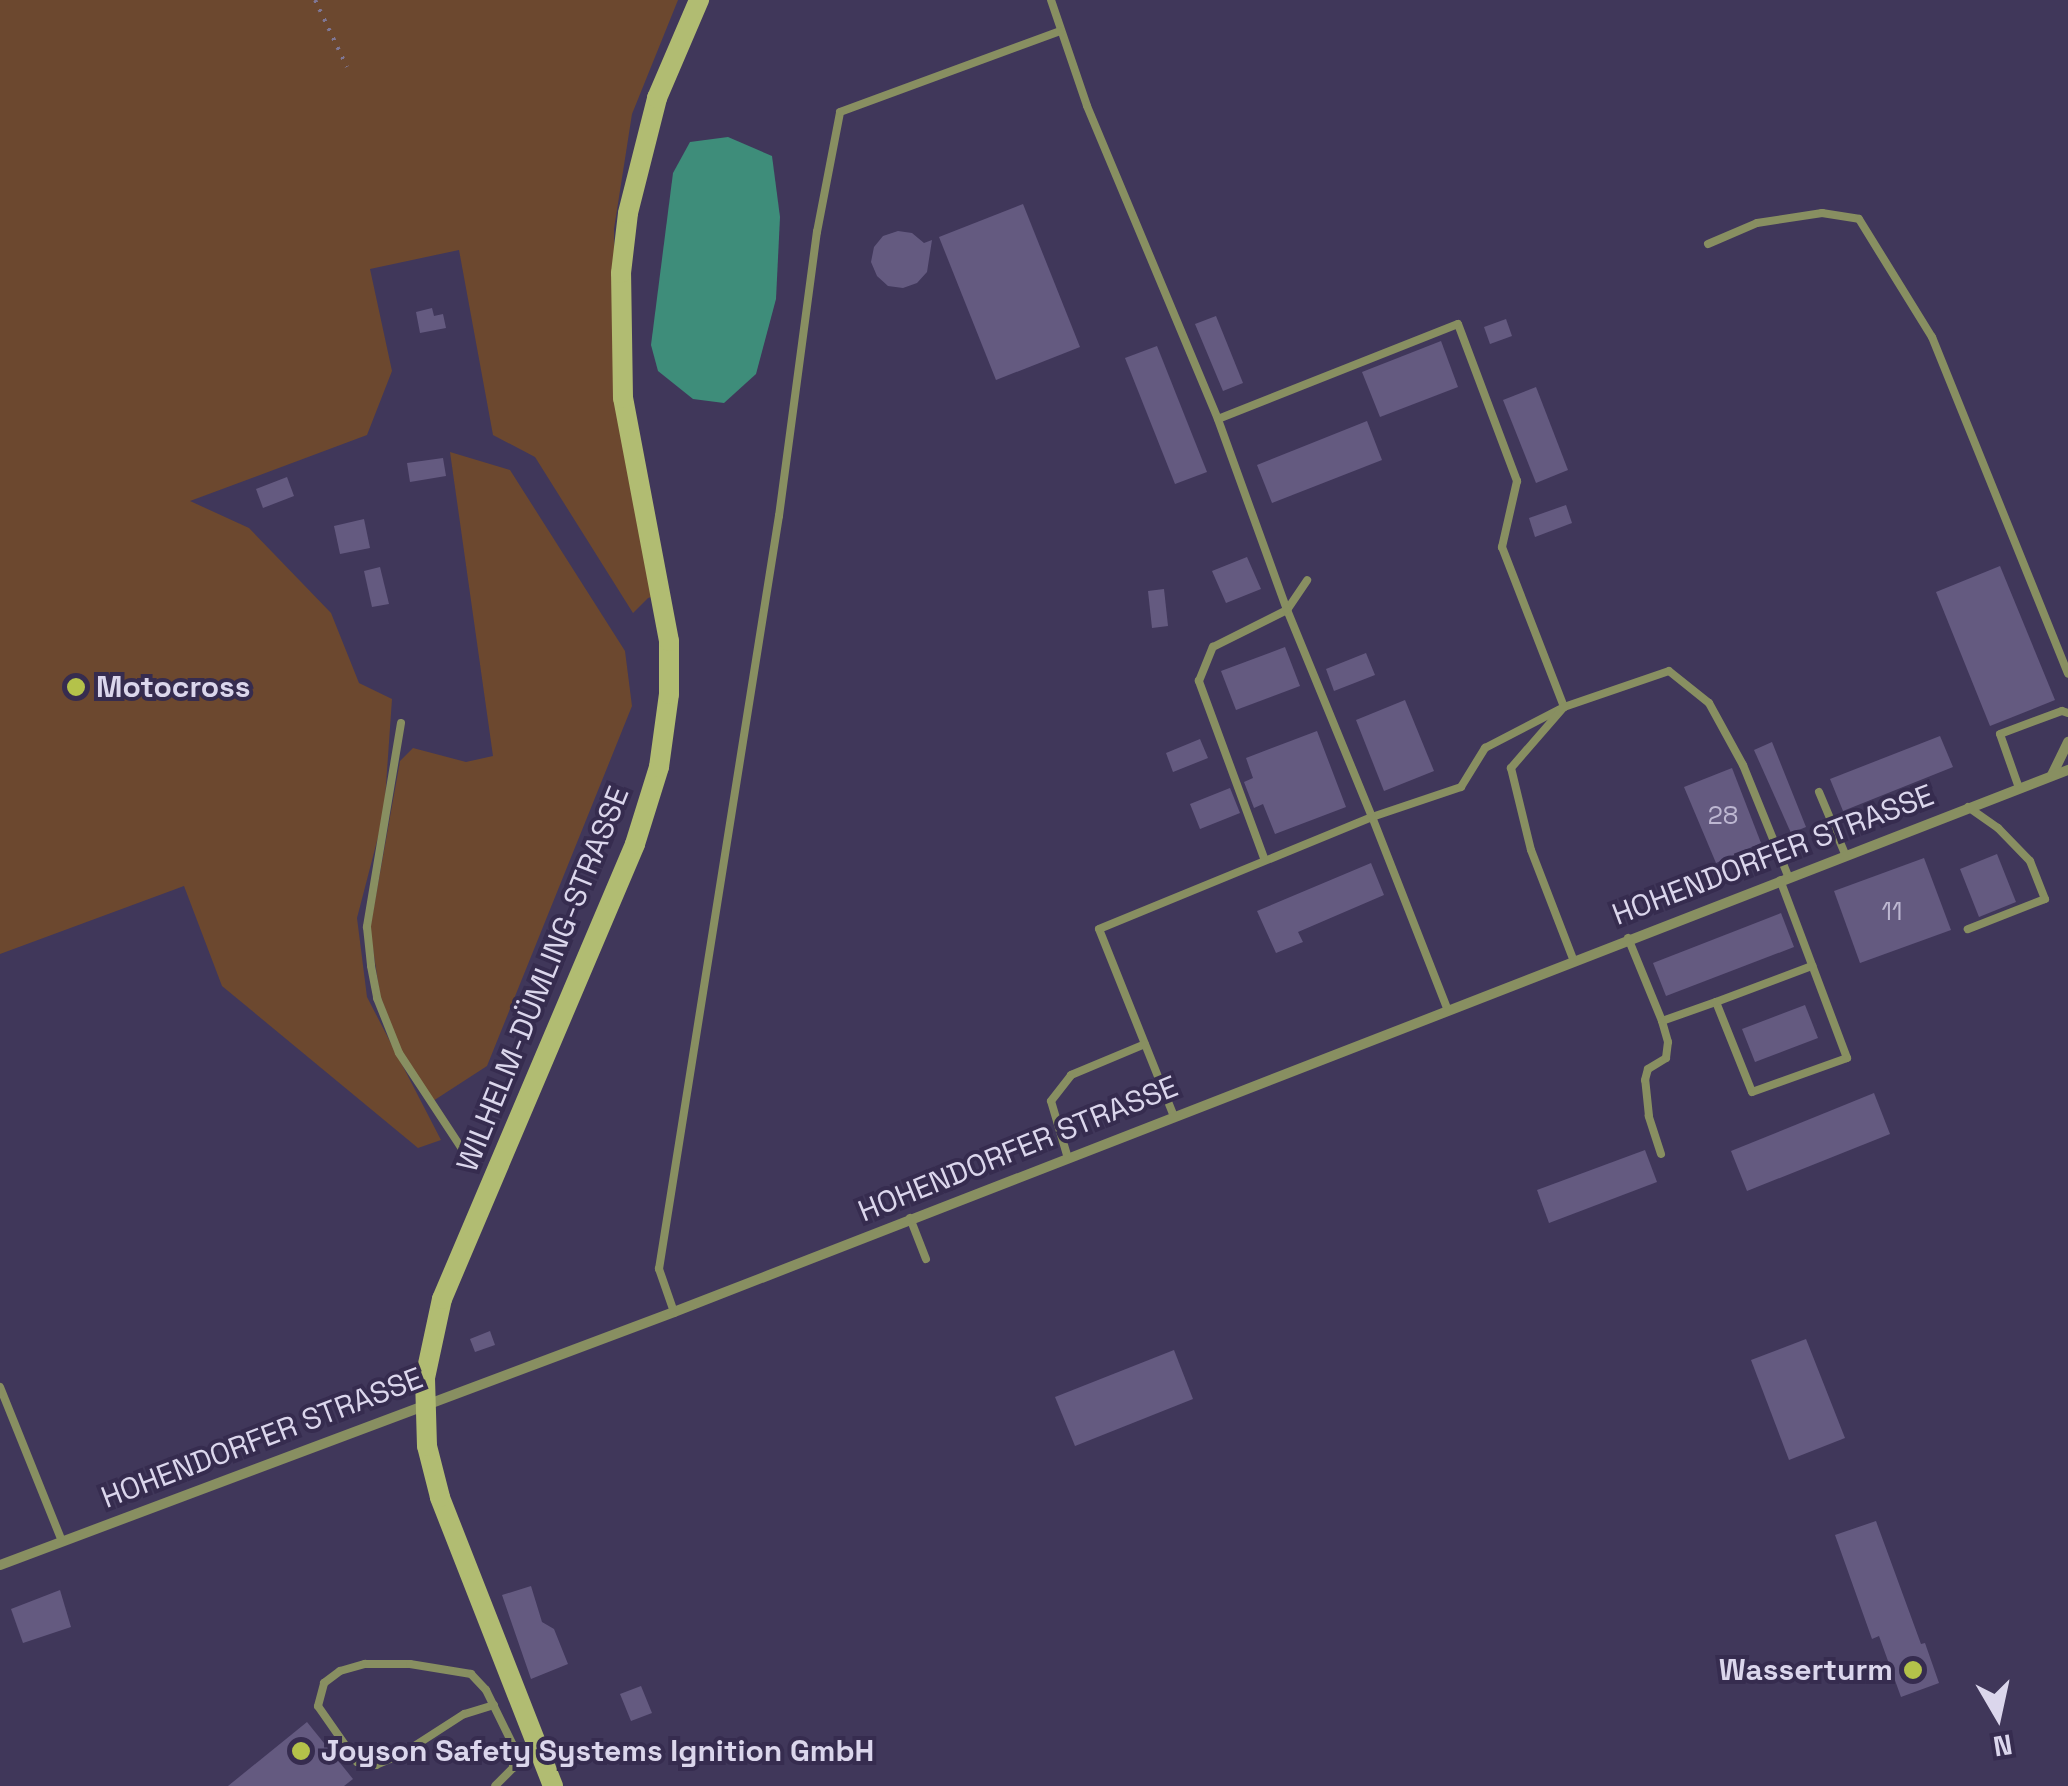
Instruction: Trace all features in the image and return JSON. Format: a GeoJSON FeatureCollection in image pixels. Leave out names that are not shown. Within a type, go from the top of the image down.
{"type":"FeatureCollection","features":[{"type":"Feature","properties":{"kind":"street","name":"WILHELM-DÜMLING-STRASSE"},"geometry":{"type":"LineString","coordinates":[[553,1786],[440,1497],[427,1446],[424,1403],[430,1346],[442,1299],[635,844],[649,804],[666,730],[669,641],[623,398],[621,273],[628,213],[657,98],[700,0]]}},
{"type":"Feature","properties":{"kind":"street"},"geometry":{"type":"LineString","coordinates":[[2052,775],[2068,742]]}},
{"type":"Feature","properties":{"kind":"street","name":"HOHENDORFER STRASSE"},"geometry":{"type":"LineString","coordinates":[[0,1565],[674,1312],[1067,1155],[2068,770]]}},
{"type":"Feature","properties":{"kind":"lane"},"geometry":{"type":"LineString","coordinates":[[1052,0],[1087,106],[1218,418],[1287,610],[1447,1008]]}},
{"type":"Feature","properties":{"kind":"lane"},"geometry":{"type":"LineString","coordinates":[[674,1312],[659,1269],[779,516],[817,232],[840,112],[1060,31]]}},
{"type":"Feature","properties":{"kind":"lane"},"geometry":{"type":"LineString","coordinates":[[1708,244],[1756,223],[1822,213],[1859,219],[1932,337],[2068,674]]}},
{"type":"Feature","properties":{"kind":"lane"},"geometry":{"type":"LineString","coordinates":[[1218,418],[1458,324],[1517,481],[1502,547],[1564,707]]}},
{"type":"Feature","properties":{"kind":"lane"},"geometry":{"type":"LineString","coordinates":[[1264,858],[1199,681],[1213,648],[1287,610],[1307,580]]}},
{"type":"Feature","properties":{"kind":"lane"},"geometry":{"type":"LineString","coordinates":[[1173,1114],[1099,929],[1264,858],[1461,788],[1485,748],[1564,707],[1669,671],[1710,702],[1743,766],[1847,1058],[1752,1092],[1716,1002]]}},
{"type":"Feature","properties":{"kind":"lane"},"geometry":{"type":"LineString","coordinates":[[1564,707],[1511,768],[1531,850],[1573,960]]}},
{"type":"Feature","properties":{"kind":"lane"},"geometry":{"type":"LineString","coordinates":[[2020,788],[2000,734],[2062,711],[2068,713]]}},
{"type":"Feature","properties":{"kind":"lane"},"geometry":{"type":"LineString","coordinates":[[401,723],[367,927],[371,966],[377,998],[400,1053],[462,1149]]}},
{"type":"Feature","properties":{"kind":"lane"},"geometry":{"type":"LineString","coordinates":[[1819,792],[1845,854]]}},
{"type":"Feature","properties":{"kind":"lane"},"geometry":{"type":"LineString","coordinates":[[1968,807],[1998,828],[2030,861],[2044,899],[1968,929]]}},
{"type":"Feature","properties":{"kind":"lane"},"geometry":{"type":"LineString","coordinates":[[1628,938],[1668,1042],[1666,1058],[1648,1070],[1645,1080],[1649,1116],[1661,1154]]}},
{"type":"Feature","properties":{"kind":"lane"},"geometry":{"type":"LineString","coordinates":[[1662,1021],[1812,966]]}},
{"type":"Feature","properties":{"kind":"lane"},"geometry":{"type":"LineString","coordinates":[[1067,1155],[1051,1101],[1071,1076],[1145,1044]]}},
{"type":"Feature","properties":{"kind":"lane"},"geometry":{"type":"LineString","coordinates":[[910,1218],[926,1259]]}},
{"type":"Feature","properties":{"kind":"lane"},"geometry":{"type":"LineString","coordinates":[[0,1387],[62,1540]]}},
{"type":"Feature","properties":{"kind":"lane"},"geometry":{"type":"LineString","coordinates":[[494,1705],[464,1714],[402,1754],[376,1765],[357,1762],[318,1706],[324,1683],[340,1672],[365,1664],[410,1664],[470,1674],[494,1705],[513,1744],[513,1768],[495,1786]]}},
{"type":"Feature","properties":{"kind":"path"},"geometry":{"type":"LineString","coordinates":[[315,0],[348,67]]}},
{"type":"Feature","properties":{"kind":"shaded area"},"geometry":{"type":"Polygon","coordinates":[[[0,0],[678,0],[632,114],[614,229],[616,407],[661,594],[648,598],[633,613],[535,457],[493,435],[459,250],[370,269],[392,371],[367,435],[190,501],[249,528],[331,613],[359,683],[392,699],[384,814],[357,918],[367,997],[441,1140],[418,1148],[222,986],[184,886],[0,954],[0,0]]]}},
{"type":"Feature","properties":{"kind":"shaded area"},"geometry":{"type":"Polygon","coordinates":[[[728,137],[772,156],[780,217],[776,299],[756,374],[724,403],[693,399],[658,371],[651,345],[673,173],[690,142],[728,137]]]}},
{"type":"Feature","properties":{"kind":"shaded area"},"geometry":{"type":"Polygon","coordinates":[[[450,452],[510,470],[625,651],[632,706],[487,1066],[433,1101],[401,1050],[380,995],[370,929],[400,761],[413,748],[466,762],[493,756],[450,452]]]}},
{"type":"Feature","properties":{"kind":"building"},"geometry":{"type":"Polygon","coordinates":[[[1023,204],[1080,347],[996,380],[939,237],[1023,204]]]}},
{"type":"Feature","properties":{"kind":"building"},"geometry":{"type":"Polygon","coordinates":[[[898,231],[912,233],[924,243],[932,240],[927,272],[917,283],[903,288],[888,286],[877,276],[871,262],[874,247],[883,236],[898,231]]]}},
{"type":"Feature","properties":{"kind":"building"},"geometry":{"type":"Polygon","coordinates":[[[432,308],[434,316],[443,314],[446,328],[420,333],[416,312],[432,308]]]}},
{"type":"Feature","properties":{"kind":"building"},"geometry":{"type":"Polygon","coordinates":[[[1216,316],[1243,383],[1223,391],[1195,324],[1216,316]]]}},
{"type":"Feature","properties":{"kind":"building"},"geometry":{"type":"Polygon","coordinates":[[[1506,319],[1512,336],[1490,344],[1484,327],[1506,319]]]}},
{"type":"Feature","properties":{"kind":"building"},"geometry":{"type":"Polygon","coordinates":[[[1441,341],[1458,387],[1380,417],[1362,372],[1441,341]]]}},
{"type":"Feature","properties":{"kind":"building"},"geometry":{"type":"Polygon","coordinates":[[[1157,346],[1207,472],[1175,484],[1125,358],[1157,346]]]}},
{"type":"Feature","properties":{"kind":"building"},"geometry":{"type":"Polygon","coordinates":[[[1536,387],[1568,470],[1536,483],[1503,400],[1536,387]]]}},
{"type":"Feature","properties":{"kind":"building"},"geometry":{"type":"Polygon","coordinates":[[[1367,421],[1382,460],[1272,503],[1257,465],[1367,421]]]}},
{"type":"Feature","properties":{"kind":"building"},"geometry":{"type":"Polygon","coordinates":[[[443,458],[446,476],[410,482],[407,463],[443,458]]]}},
{"type":"Feature","properties":{"kind":"building"},"geometry":{"type":"Polygon","coordinates":[[[287,477],[294,496],[263,508],[256,489],[287,477]]]}},
{"type":"Feature","properties":{"kind":"building"},"geometry":{"type":"Polygon","coordinates":[[[1566,505],[1572,523],[1535,537],[1529,518],[1566,505]]]}},
{"type":"Feature","properties":{"kind":"building"},"geometry":{"type":"Polygon","coordinates":[[[364,519],[370,548],[340,554],[334,526],[364,519]]]}},
{"type":"Feature","properties":{"kind":"building"},"geometry":{"type":"Polygon","coordinates":[[[1247,557],[1261,589],[1226,603],[1212,571],[1247,557]]]}},
{"type":"Feature","properties":{"kind":"building"},"geometry":{"type":"Polygon","coordinates":[[[2000,566],[2055,700],[1990,726],[1936,592],[2000,566]]]}},
{"type":"Feature","properties":{"kind":"building"},"geometry":{"type":"Polygon","coordinates":[[[380,567],[389,604],[372,607],[364,571],[380,567]]]}},
{"type":"Feature","properties":{"kind":"building"},"geometry":{"type":"Polygon","coordinates":[[[1164,589],[1168,626],[1152,628],[1148,591],[1164,589]]]}},
{"type":"Feature","properties":{"kind":"building"},"geometry":{"type":"Polygon","coordinates":[[[1285,647],[1300,686],[1236,710],[1221,671],[1285,647]]]}},
{"type":"Feature","properties":{"kind":"building"},"geometry":{"type":"Polygon","coordinates":[[[1366,653],[1375,675],[1334,691],[1326,669],[1366,653]]]}},
{"type":"Feature","properties":{"kind":"building"},"geometry":{"type":"Polygon","coordinates":[[[1405,700],[1434,771],[1384,791],[1356,720],[1405,700]]]}},
{"type":"Feature","properties":{"kind":"building"},"geometry":{"type":"Polygon","coordinates":[[[1317,731],[1346,807],[1275,834],[1263,804],[1254,808],[1244,782],[1253,778],[1246,758],[1317,731]]]}},
{"type":"Feature","properties":{"kind":"building"},"geometry":{"type":"Polygon","coordinates":[[[1940,736],[1953,767],[1843,811],[1830,779],[1940,736]]]}},
{"type":"Feature","properties":{"kind":"building"},"geometry":{"type":"Polygon","coordinates":[[[1200,739],[1208,758],[1173,772],[1166,753],[1200,739]]]}},
{"type":"Feature","properties":{"kind":"building"},"geometry":{"type":"Polygon","coordinates":[[[1772,742],[1806,827],[1791,833],[1754,750],[1772,742]]]}},
{"type":"Feature","properties":{"kind":"building"},"geometry":{"type":"Polygon","coordinates":[[[1732,768],[1761,843],[1716,863],[1684,787],[1732,768]]]}},
{"type":"Feature","properties":{"kind":"building"},"geometry":{"type":"Polygon","coordinates":[[[1230,788],[1240,813],[1200,829],[1190,804],[1230,788]]]}},
{"type":"Feature","properties":{"kind":"building"},"geometry":{"type":"Polygon","coordinates":[[[1997,854],[2016,902],[1979,917],[1960,869],[1997,854]]]}},
{"type":"Feature","properties":{"kind":"building"},"geometry":{"type":"Polygon","coordinates":[[[1924,858],[1951,930],[1860,963],[1834,891],[1924,858]]]}},
{"type":"Feature","properties":{"kind":"building"},"geometry":{"type":"Polygon","coordinates":[[[1371,863],[1384,895],[1298,932],[1303,942],[1276,953],[1257,911],[1371,863]]]}},
{"type":"Feature","properties":{"kind":"building"},"geometry":{"type":"Polygon","coordinates":[[[1781,913],[1794,947],[1666,996],[1653,963],[1781,913]]]}},
{"type":"Feature","properties":{"kind":"building"},"geometry":{"type":"Polygon","coordinates":[[[1805,1005],[1818,1038],[1755,1062],[1742,1029],[1805,1005]]]}},
{"type":"Feature","properties":{"kind":"building"},"geometry":{"type":"Polygon","coordinates":[[[1874,1093],[1890,1134],[1747,1191],[1731,1151],[1874,1093]]]}},
{"type":"Feature","properties":{"kind":"building"},"geometry":{"type":"Polygon","coordinates":[[[1645,1150],[1657,1182],[1549,1223],[1537,1190],[1645,1150]]]}},
{"type":"Feature","properties":{"kind":"building"},"geometry":{"type":"Polygon","coordinates":[[[490,1331],[495,1345],[475,1352],[470,1339],[490,1331]]]}},
{"type":"Feature","properties":{"kind":"building"},"geometry":{"type":"Polygon","coordinates":[[[1806,1339],[1845,1438],[1789,1460],[1751,1360],[1806,1339]]]}},
{"type":"Feature","properties":{"kind":"building"},"geometry":{"type":"Polygon","coordinates":[[[1174,1350],[1193,1399],[1075,1446],[1055,1397],[1174,1350]]]}},
{"type":"Feature","properties":{"kind":"building"},"geometry":{"type":"Polygon","coordinates":[[[1876,1521],[1939,1683],[1901,1697],[1879,1636],[1872,1639],[1835,1535],[1876,1521]]]}},
{"type":"Feature","properties":{"kind":"building"},"geometry":{"type":"Polygon","coordinates":[[[531,1586],[542,1622],[554,1629],[568,1664],[531,1679],[502,1595],[531,1586]]]}},
{"type":"Feature","properties":{"kind":"building"},"geometry":{"type":"Polygon","coordinates":[[[60,1590],[71,1627],[23,1643],[11,1609],[60,1590]]]}},
{"type":"Feature","properties":{"kind":"building"},"geometry":{"type":"Polygon","coordinates":[[[641,1686],[652,1713],[631,1721],[620,1694],[641,1686]]]}},
{"type":"Feature","properties":{"kind":"building","name":"Joyson Safety Systems Ignition GmbH"},"geometry":{"type":"Polygon","coordinates":[[[307,1722],[353,1779],[344,1786],[228,1786],[307,1722]]]}},
{"type":"Feature","properties":{"kind":"place","name":"Motocross"},"geometry":{"type":"Point","coordinates":[76,687]}},
{"type":"Feature","properties":{"kind":"place","name":"Wasserturm"},"geometry":{"type":"Point","coordinates":[1913,1670]}},
{"type":"Feature","properties":{"kind":"place","name":"Joyson Safety Systems Ignition GmbH"},"geometry":{"type":"Point","coordinates":[301,1751]}}]}
